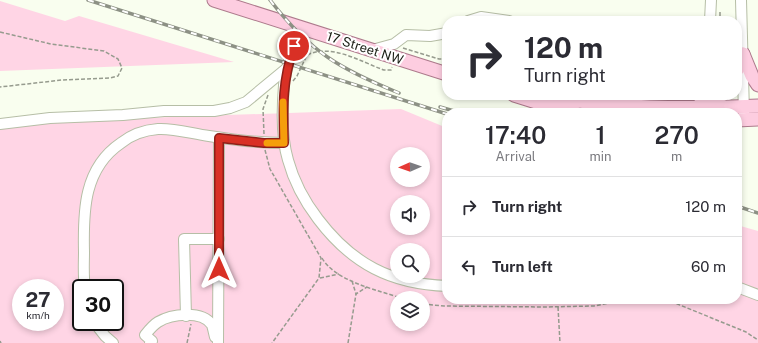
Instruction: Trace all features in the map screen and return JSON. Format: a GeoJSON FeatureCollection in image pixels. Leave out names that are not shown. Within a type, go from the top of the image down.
{"type":"FeatureCollection","features":[{"type":"Feature","properties":{"kind":"main road","name":"17 Street NW"},"geometry":{"type":"LineString","coordinates":[[214,0],[442,72]]}},
{"type":"Feature","properties":{"kind":"main road"},"geometry":{"type":"LineString","coordinates":[[743,54],[752,76],[758,85]]}},
{"type":"Feature","properties":{"kind":"main road"},"geometry":{"type":"LineString","coordinates":[[529,100],[553,108]]}},
{"type":"Feature","properties":{"kind":"main road"},"geometry":{"type":"LineString","coordinates":[[578,100],[622,106],[691,108],[710,100]]}},
{"type":"Feature","properties":{"kind":"main road"},"geometry":{"type":"LineString","coordinates":[[742,115],[758,106]]}},
{"type":"Feature","properties":{"kind":"main road"},"geometry":{"type":"LineString","coordinates":[[742,115],[758,119]]}},
{"type":"Feature","properties":{"kind":"street"},"geometry":{"type":"LineString","coordinates":[[710,16],[711,0]]}},
{"type":"Feature","properties":{"kind":"street"},"geometry":{"type":"LineString","coordinates":[[741,0],[742,16]]}},
{"type":"Feature","properties":{"kind":"street"},"geometry":{"type":"LineString","coordinates":[[300,27],[287,68],[283,105],[284,143],[293,176],[306,201],[333,238],[347,252],[380,272],[397,279],[426,285],[442,286]]}},
{"type":"Feature","properties":{"kind":"street"},"geometry":{"type":"LineString","coordinates":[[742,27],[742,115]]}},
{"type":"Feature","properties":{"kind":"street"},"geometry":{"type":"LineString","coordinates":[[372,50],[394,44],[406,35],[430,36],[442,35]]}},
{"type":"Feature","properties":{"kind":"street"},"geometry":{"type":"LineString","coordinates":[[0,124],[50,118],[123,115],[164,111],[214,111],[230,108],[246,102],[287,68]]}},
{"type":"Feature","properties":{"kind":"street"},"geometry":{"type":"LineString","coordinates":[[85,279],[84,205],[92,177],[103,158],[128,138],[158,129],[264,143],[284,143]]}},
{"type":"Feature","properties":{"kind":"street"},"geometry":{"type":"LineString","coordinates":[[217,343],[219,138]]}},
{"type":"Feature","properties":{"kind":"street"},"geometry":{"type":"LineString","coordinates":[[189,316],[184,239],[219,239]]}},
{"type":"Feature","properties":{"kind":"street"},"geometry":{"type":"LineString","coordinates":[[742,289],[758,295]]}},
{"type":"Feature","properties":{"kind":"street"},"geometry":{"type":"LineString","coordinates":[[150,343],[152,341],[145,335],[159,321],[189,316],[206,320],[212,325],[217,343]]}},
{"type":"Feature","properties":{"kind":"street"},"geometry":{"type":"LineString","coordinates":[[101,331],[113,343]]}},
{"type":"Feature","properties":{"kind":"path"},"geometry":{"type":"LineString","coordinates":[[0,32],[51,44],[104,51],[118,59],[122,68],[118,76],[110,78],[62,80],[0,87]]}},
{"type":"Feature","properties":{"kind":"path"},"geometry":{"type":"LineString","coordinates":[[399,49],[404,48],[442,59]]}},
{"type":"Feature","properties":{"kind":"path"},"geometry":{"type":"LineString","coordinates":[[290,83],[295,79],[305,57],[310,53],[332,51],[384,70],[391,70],[393,66]]}},
{"type":"Feature","properties":{"kind":"path"},"geometry":{"type":"LineString","coordinates":[[264,140],[263,110],[264,103],[270,92]]}},
{"type":"Feature","properties":{"kind":"path"},"geometry":{"type":"LineString","coordinates":[[264,148],[270,169],[321,258],[328,266],[351,281],[390,294]]}},
{"type":"Feature","properties":{"kind":"path"},"geometry":{"type":"LineString","coordinates":[[272,343],[319,278],[321,258]]}},
{"type":"Feature","properties":{"kind":"path"},"geometry":{"type":"LineString","coordinates":[[319,278],[339,274]]}},
{"type":"Feature","properties":{"kind":"path"},"geometry":{"type":"LineString","coordinates":[[348,343],[356,294],[351,281]]}},
{"type":"Feature","properties":{"kind":"path"},"geometry":{"type":"LineString","coordinates":[[356,294],[367,287]]}},
{"type":"Feature","properties":{"kind":"path"},"geometry":{"type":"LineString","coordinates":[[430,305],[558,307],[594,306],[605,304]]}},
{"type":"Feature","properties":{"kind":"path"},"geometry":{"type":"LineString","coordinates":[[677,304],[746,332],[758,340]]}},
{"type":"Feature","properties":{"kind":"path"},"geometry":{"type":"LineString","coordinates":[[558,307],[560,343]]}},
{"type":"Feature","properties":{"kind":"path"},"geometry":{"type":"LineString","coordinates":[[187,343],[189,316]]}},
{"type":"Feature","properties":{"kind":"shaded area"},"geometry":{"type":"Polygon","coordinates":[[[0,1],[65,21],[79,16],[234,62],[0,71],[0,1]]]}},
{"type":"Feature","properties":{"kind":"shaded area"},"geometry":{"type":"Polygon","coordinates":[[[401,109],[442,126],[442,304],[742,304],[742,226],[758,231],[758,343],[0,343],[0,123],[401,109]]]}},
{"type":"Feature","properties":{"kind":"railway"},"geometry":{"type":"LineString","coordinates":[[88,0],[442,112]]}},
{"type":"Feature","properties":{"kind":"railway"},"geometry":{"type":"LineString","coordinates":[[270,0],[299,33],[327,57],[360,76],[399,93]]}},
{"type":"Feature","properties":{"kind":"railway"},"geometry":{"type":"LineString","coordinates":[[742,208],[758,213]]}},
{"type":"Feature","properties":{"kind":"slow traffic"},"geometry":{"type":"LineString","coordinates":[[267,143],[284,143],[283,102]]}},
{"type":"Feature","properties":{"kind":"route"},"geometry":{"type":"LineString","coordinates":[[219,269],[219,138],[264,143],[284,143],[284,84],[287,67],[294,46]]}}]}
